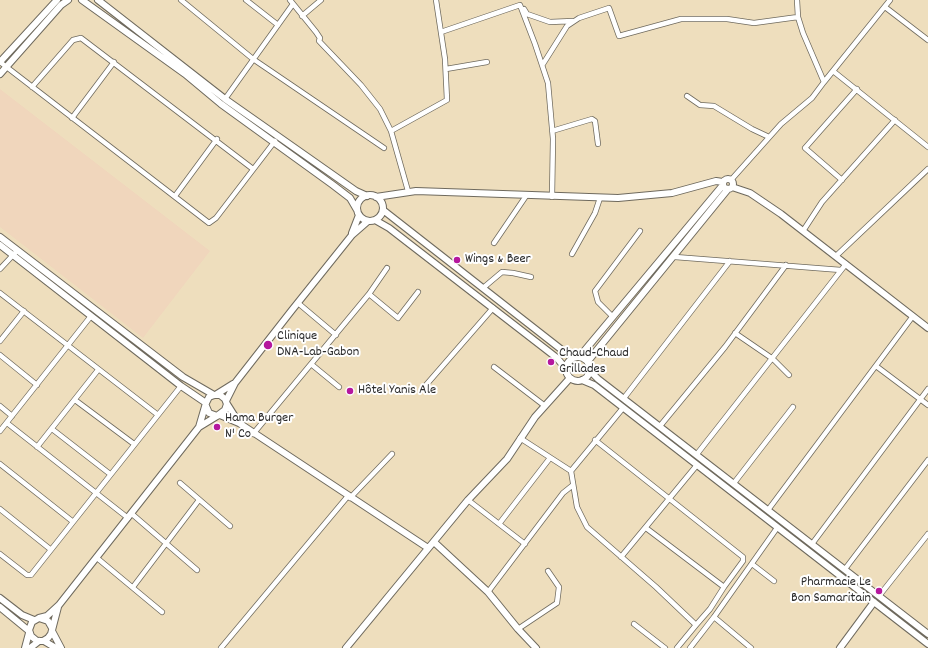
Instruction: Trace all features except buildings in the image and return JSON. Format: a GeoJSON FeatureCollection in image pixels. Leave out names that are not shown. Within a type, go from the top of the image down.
{"type":"FeatureCollection","features":[{"type":"Feature","properties":{"kind":"street"},"geometry":{"type":"LineString","coordinates":[[57,0],[0,62],[205,220],[212,222],[275,141]]}},
{"type":"Feature","properties":{"kind":"street"},"geometry":{"type":"LineString","coordinates":[[0,74],[61,5],[68,0]]}},
{"type":"Feature","properties":{"kind":"street"},"geometry":{"type":"LineString","coordinates":[[82,0],[185,74],[221,104],[275,141],[350,198],[358,213],[389,228],[493,308],[557,358],[566,369],[570,378],[576,381],[588,377],[590,371],[588,361]]}},
{"type":"Feature","properties":{"kind":"street"},"geometry":{"type":"LineString","coordinates":[[98,0],[225,99],[356,191],[367,196],[376,197],[408,191],[552,197],[641,197],[672,193],[716,181],[742,190],[760,200],[836,256],[928,328]]}},
{"type":"Feature","properties":{"kind":"street"},"geometry":{"type":"LineString","coordinates":[[181,0],[253,59],[384,148]]}},
{"type":"Feature","properties":{"kind":"street"},"geometry":{"type":"LineString","coordinates":[[246,0],[278,25]]}},
{"type":"Feature","properties":{"kind":"street"},"geometry":{"type":"LineString","coordinates":[[302,16],[321,0]]}},
{"type":"Feature","properties":{"kind":"street"},"geometry":{"type":"LineString","coordinates":[[391,131],[446,101],[446,69],[442,32],[436,0]]}},
{"type":"Feature","properties":{"kind":"street"},"geometry":{"type":"LineString","coordinates":[[797,0],[798,17],[809,48],[824,82]]}},
{"type":"Feature","properties":{"kind":"street"},"geometry":{"type":"LineString","coordinates":[[588,361],[674,257],[731,180],[792,113],[812,98],[890,0]]}},
{"type":"Feature","properties":{"kind":"street"},"geometry":{"type":"LineString","coordinates":[[225,99],[278,25],[292,2],[320,38],[319,41],[361,85],[380,109],[391,131],[408,191]]}},
{"type":"Feature","properties":{"kind":"street"},"geometry":{"type":"LineString","coordinates":[[442,32],[520,5]]}},
{"type":"Feature","properties":{"kind":"street"},"geometry":{"type":"LineString","coordinates":[[520,5],[527,14],[550,22],[573,21],[609,8],[619,36],[681,19],[713,18],[754,23],[798,17]]}},
{"type":"Feature","properties":{"kind":"street"},"geometry":{"type":"LineString","coordinates":[[520,5],[543,64],[548,83],[552,131],[552,197]]}},
{"type":"Feature","properties":{"kind":"street"},"geometry":{"type":"LineString","coordinates":[[885,7],[928,40]]}},
{"type":"Feature","properties":{"kind":"street"},"geometry":{"type":"LineString","coordinates":[[543,64],[563,31],[573,21]]}},
{"type":"Feature","properties":{"kind":"street"},"geometry":{"type":"LineString","coordinates":[[32,86],[73,40],[81,38],[216,139],[253,169]]}},
{"type":"Feature","properties":{"kind":"street"},"geometry":{"type":"LineString","coordinates":[[72,118],[114,62]]}},
{"type":"Feature","properties":{"kind":"street"},"geometry":{"type":"LineString","coordinates":[[446,69],[487,62]]}},
{"type":"Feature","properties":{"kind":"street"},"geometry":{"type":"LineString","coordinates":[[833,71],[928,147]]}},
{"type":"Feature","properties":{"kind":"street"},"geometry":{"type":"LineString","coordinates":[[842,180],[806,148],[857,89]]}},
{"type":"Feature","properties":{"kind":"street"},"geometry":{"type":"LineString","coordinates":[[687,96],[700,105],[714,106],[752,130],[769,137]]}},
{"type":"Feature","properties":{"kind":"street"},"geometry":{"type":"LineString","coordinates":[[552,131],[595,120],[598,144]]}},
{"type":"Feature","properties":{"kind":"street"},"geometry":{"type":"LineString","coordinates":[[802,231],[822,202],[895,120]]}},
{"type":"Feature","properties":{"kind":"street"},"geometry":{"type":"LineString","coordinates":[[174,196],[216,139]]}},
{"type":"Feature","properties":{"kind":"street"},"geometry":{"type":"LineString","coordinates":[[836,256],[928,169]]}},
{"type":"Feature","properties":{"kind":"street"},"geometry":{"type":"LineString","coordinates":[[566,369],[568,362],[577,356],[613,317],[727,186]]}},
{"type":"Feature","properties":{"kind":"street"},"geometry":{"type":"LineString","coordinates":[[352,235],[360,201],[367,196]]}},
{"type":"Feature","properties":{"kind":"street"},"geometry":{"type":"LineString","coordinates":[[494,243],[526,196]]}},
{"type":"Feature","properties":{"kind":"street"},"geometry":{"type":"LineString","coordinates":[[376,197],[381,202],[383,210],[562,350],[588,361]]}},
{"type":"Feature","properties":{"kind":"street"},"geometry":{"type":"LineString","coordinates":[[572,254],[595,213],[600,198]]}},
{"type":"Feature","properties":{"kind":"street"},"geometry":{"type":"LineString","coordinates":[[199,427],[225,410],[226,403],[235,383],[298,303],[352,235],[380,216],[383,210]]}},
{"type":"Feature","properties":{"kind":"street"},"geometry":{"type":"LineString","coordinates":[[613,317],[598,302],[595,291],[640,231]]}},
{"type":"Feature","properties":{"kind":"street"},"geometry":{"type":"LineString","coordinates":[[0,237],[15,253],[91,316],[206,404],[209,413],[219,415],[239,423],[253,434],[428,548]]}},
{"type":"Feature","properties":{"kind":"street"},"geometry":{"type":"LineString","coordinates":[[0,245],[15,253],[183,377],[223,397],[239,423]]}},
{"type":"Feature","properties":{"kind":"street"},"geometry":{"type":"LineString","coordinates":[[0,269],[15,253]]}},
{"type":"Feature","properties":{"kind":"street"},"geometry":{"type":"LineString","coordinates":[[674,257],[717,262],[730,261],[841,270]]}},
{"type":"Feature","properties":{"kind":"street"},"geometry":{"type":"LineString","coordinates":[[624,398],[730,261]]}},
{"type":"Feature","properties":{"kind":"street"},"geometry":{"type":"LineString","coordinates":[[697,454],[846,264]]}},
{"type":"Feature","properties":{"kind":"street"},"geometry":{"type":"LineString","coordinates":[[660,426],[735,333],[786,265]]}},
{"type":"Feature","properties":{"kind":"street"},"geometry":{"type":"LineString","coordinates":[[253,434],[336,335],[369,294],[387,268]]}},
{"type":"Feature","properties":{"kind":"street"},"geometry":{"type":"LineString","coordinates":[[483,288],[502,272],[531,277]]}},
{"type":"Feature","properties":{"kind":"street"},"geometry":{"type":"LineString","coordinates":[[369,294],[398,318],[418,292]]}},
{"type":"Feature","properties":{"kind":"street"},"geometry":{"type":"LineString","coordinates":[[0,293],[158,415]]}},
{"type":"Feature","properties":{"kind":"street"},"geometry":{"type":"LineString","coordinates":[[298,303],[336,335]]}},
{"type":"Feature","properties":{"kind":"street"},"geometry":{"type":"LineString","coordinates":[[426,385],[493,308]]}},
{"type":"Feature","properties":{"kind":"street"},"geometry":{"type":"LineString","coordinates":[[0,341],[24,311]]}},
{"type":"Feature","properties":{"kind":"street"},"geometry":{"type":"LineString","coordinates":[[0,431],[91,316]]}},
{"type":"Feature","properties":{"kind":"street"},"geometry":{"type":"LineString","coordinates":[[768,510],[913,316]]}},
{"type":"Feature","properties":{"kind":"street"},"geometry":{"type":"LineString","coordinates":[[735,333],[773,359],[789,375]]}},
{"type":"Feature","properties":{"kind":"street"},"geometry":{"type":"LineString","coordinates":[[0,355],[37,385]]}},
{"type":"Feature","properties":{"kind":"street"},"geometry":{"type":"LineString","coordinates":[[312,364],[339,387]]}},
{"type":"Feature","properties":{"kind":"street"},"geometry":{"type":"LineString","coordinates":[[876,366],[928,405]]}},
{"type":"Feature","properties":{"kind":"street"},"geometry":{"type":"LineString","coordinates":[[494,367],[545,406]]}},
{"type":"Feature","properties":{"kind":"street"},"geometry":{"type":"LineString","coordinates":[[37,447],[98,370]]}},
{"type":"Feature","properties":{"kind":"street"},"geometry":{"type":"LineString","coordinates":[[590,371],[928,634]]}},
{"type":"Feature","properties":{"kind":"street"},"geometry":{"type":"LineString","coordinates":[[346,648],[468,500],[507,459],[520,438],[545,406],[570,378]]}},
{"type":"Feature","properties":{"kind":"street"},"geometry":{"type":"LineString","coordinates":[[582,380],[594,386],[697,464],[777,528],[928,644],[924,648]]}},
{"type":"Feature","properties":{"kind":"street"},"geometry":{"type":"LineString","coordinates":[[25,648],[30,624],[37,619],[47,616],[59,605],[130,516],[199,427],[209,397],[235,383]]}},
{"type":"Feature","properties":{"kind":"street"},"geometry":{"type":"LineString","coordinates":[[0,554],[30,576],[95,492],[181,386]]}},
{"type":"Feature","properties":{"kind":"street"},"geometry":{"type":"LineString","coordinates":[[812,544],[928,389]]}},
{"type":"Feature","properties":{"kind":"street"},"geometry":{"type":"LineString","coordinates":[[75,400],[134,444]]}},
{"type":"Feature","properties":{"kind":"street"},"geometry":{"type":"LineString","coordinates":[[0,406],[12,416]]}},
{"type":"Feature","properties":{"kind":"street"},"geometry":{"type":"LineString","coordinates":[[734,483],[793,407]]}},
{"type":"Feature","properties":{"kind":"street"},"geometry":{"type":"LineString","coordinates":[[622,408],[571,471],[577,507],[584,522],[696,625]]}},
{"type":"Feature","properties":{"kind":"street"},"geometry":{"type":"LineString","coordinates":[[7,423],[95,492],[166,543],[197,570]]}},
{"type":"Feature","properties":{"kind":"street"},"geometry":{"type":"LineString","coordinates":[[52,429],[110,474]]}},
{"type":"Feature","properties":{"kind":"street"},"geometry":{"type":"LineString","coordinates":[[520,438],[571,471]]}},
{"type":"Feature","properties":{"kind":"street"},"geometry":{"type":"LineString","coordinates":[[595,440],[743,557],[743,561],[710,609],[677,648]]}},
{"type":"Feature","properties":{"kind":"street"},"geometry":{"type":"LineString","coordinates":[[221,648],[349,497],[392,454]]}},
{"type":"Feature","properties":{"kind":"street"},"geometry":{"type":"LineString","coordinates":[[499,524],[550,458]]}},
{"type":"Feature","properties":{"kind":"street"},"geometry":{"type":"LineString","coordinates":[[845,569],[928,460]]}},
{"type":"Feature","properties":{"kind":"street"},"geometry":{"type":"LineString","coordinates":[[0,464],[72,521]]}},
{"type":"Feature","properties":{"kind":"street"},"geometry":{"type":"LineString","coordinates":[[621,557],[670,499],[697,464]]}},
{"type":"Feature","properties":{"kind":"street"},"geometry":{"type":"LineString","coordinates":[[180,483],[230,526]]}},
{"type":"Feature","properties":{"kind":"street"},"geometry":{"type":"LineString","coordinates":[[488,592],[563,493],[573,485]]}},
{"type":"Feature","properties":{"kind":"street"},"geometry":{"type":"LineString","coordinates":[[133,587],[199,500]]}},
{"type":"Feature","properties":{"kind":"street"},"geometry":{"type":"LineString","coordinates":[[468,500],[525,544]]}},
{"type":"Feature","properties":{"kind":"street"},"geometry":{"type":"LineString","coordinates":[[0,510],[50,549]]}},
{"type":"Feature","properties":{"kind":"street"},"geometry":{"type":"LineString","coordinates":[[646,528],[724,587]]}},
{"type":"Feature","properties":{"kind":"street"},"geometry":{"type":"LineString","coordinates":[[690,648],[714,617],[777,528]]}},
{"type":"Feature","properties":{"kind":"street"},"geometry":{"type":"LineString","coordinates":[[879,596],[928,534]]}},
{"type":"Feature","properties":{"kind":"street"},"geometry":{"type":"LineString","coordinates":[[434,542],[488,592],[518,629],[536,648]]}},
{"type":"Feature","properties":{"kind":"street"},"geometry":{"type":"LineString","coordinates":[[96,558],[162,612]]}},
{"type":"Feature","properties":{"kind":"street"},"geometry":{"type":"LineString","coordinates":[[752,564],[774,581]]}},
{"type":"Feature","properties":{"kind":"street"},"geometry":{"type":"LineString","coordinates":[[518,629],[557,603],[559,587],[548,571]]}},
{"type":"Feature","properties":{"kind":"street"},"geometry":{"type":"LineString","coordinates":[[0,598],[22,615],[48,620],[61,648]]}},
{"type":"Feature","properties":{"kind":"street"},"geometry":{"type":"LineString","coordinates":[[840,648],[874,602]]}},
{"type":"Feature","properties":{"kind":"street"},"geometry":{"type":"LineString","coordinates":[[30,648],[50,636],[59,605]]}},
{"type":"Feature","properties":{"kind":"street"},"geometry":{"type":"LineString","coordinates":[[0,607],[29,632],[32,638],[56,648]]}},
{"type":"Feature","properties":{"kind":"street"},"geometry":{"type":"LineString","coordinates":[[714,617],[745,646],[751,648]]}},
{"type":"Feature","properties":{"kind":"street"},"geometry":{"type":"LineString","coordinates":[[634,624],[665,648]]}},
{"type":"Feature","properties":{"kind":"shaded area"},"geometry":{"type":"Polygon","coordinates":[[[0,89],[210,251],[143,338],[0,227],[0,89]]]}},
{"type":"Feature","properties":{"kind":"place","name":"Wings & Beer"},"geometry":{"type":"Point","coordinates":[457,260]}},
{"type":"Feature","properties":{"kind":"place","name":"Clinique DNA-Lab-Gabon"},"geometry":{"type":"Point","coordinates":[268,345]}},
{"type":"Feature","properties":{"kind":"place","name":"Chaud-Chaud Grillades"},"geometry":{"type":"Point","coordinates":[551,362]}},
{"type":"Feature","properties":{"kind":"place","name":"Hôtel Yanis Ale"},"geometry":{"type":"Point","coordinates":[350,391]}},
{"type":"Feature","properties":{"kind":"place","name":"Hama Burger N' Co"},"geometry":{"type":"Point","coordinates":[217,427]}},
{"type":"Feature","properties":{"kind":"place","name":"Pharmacie Le Bon Samaritain"},"geometry":{"type":"Point","coordinates":[879,591]}}]}
